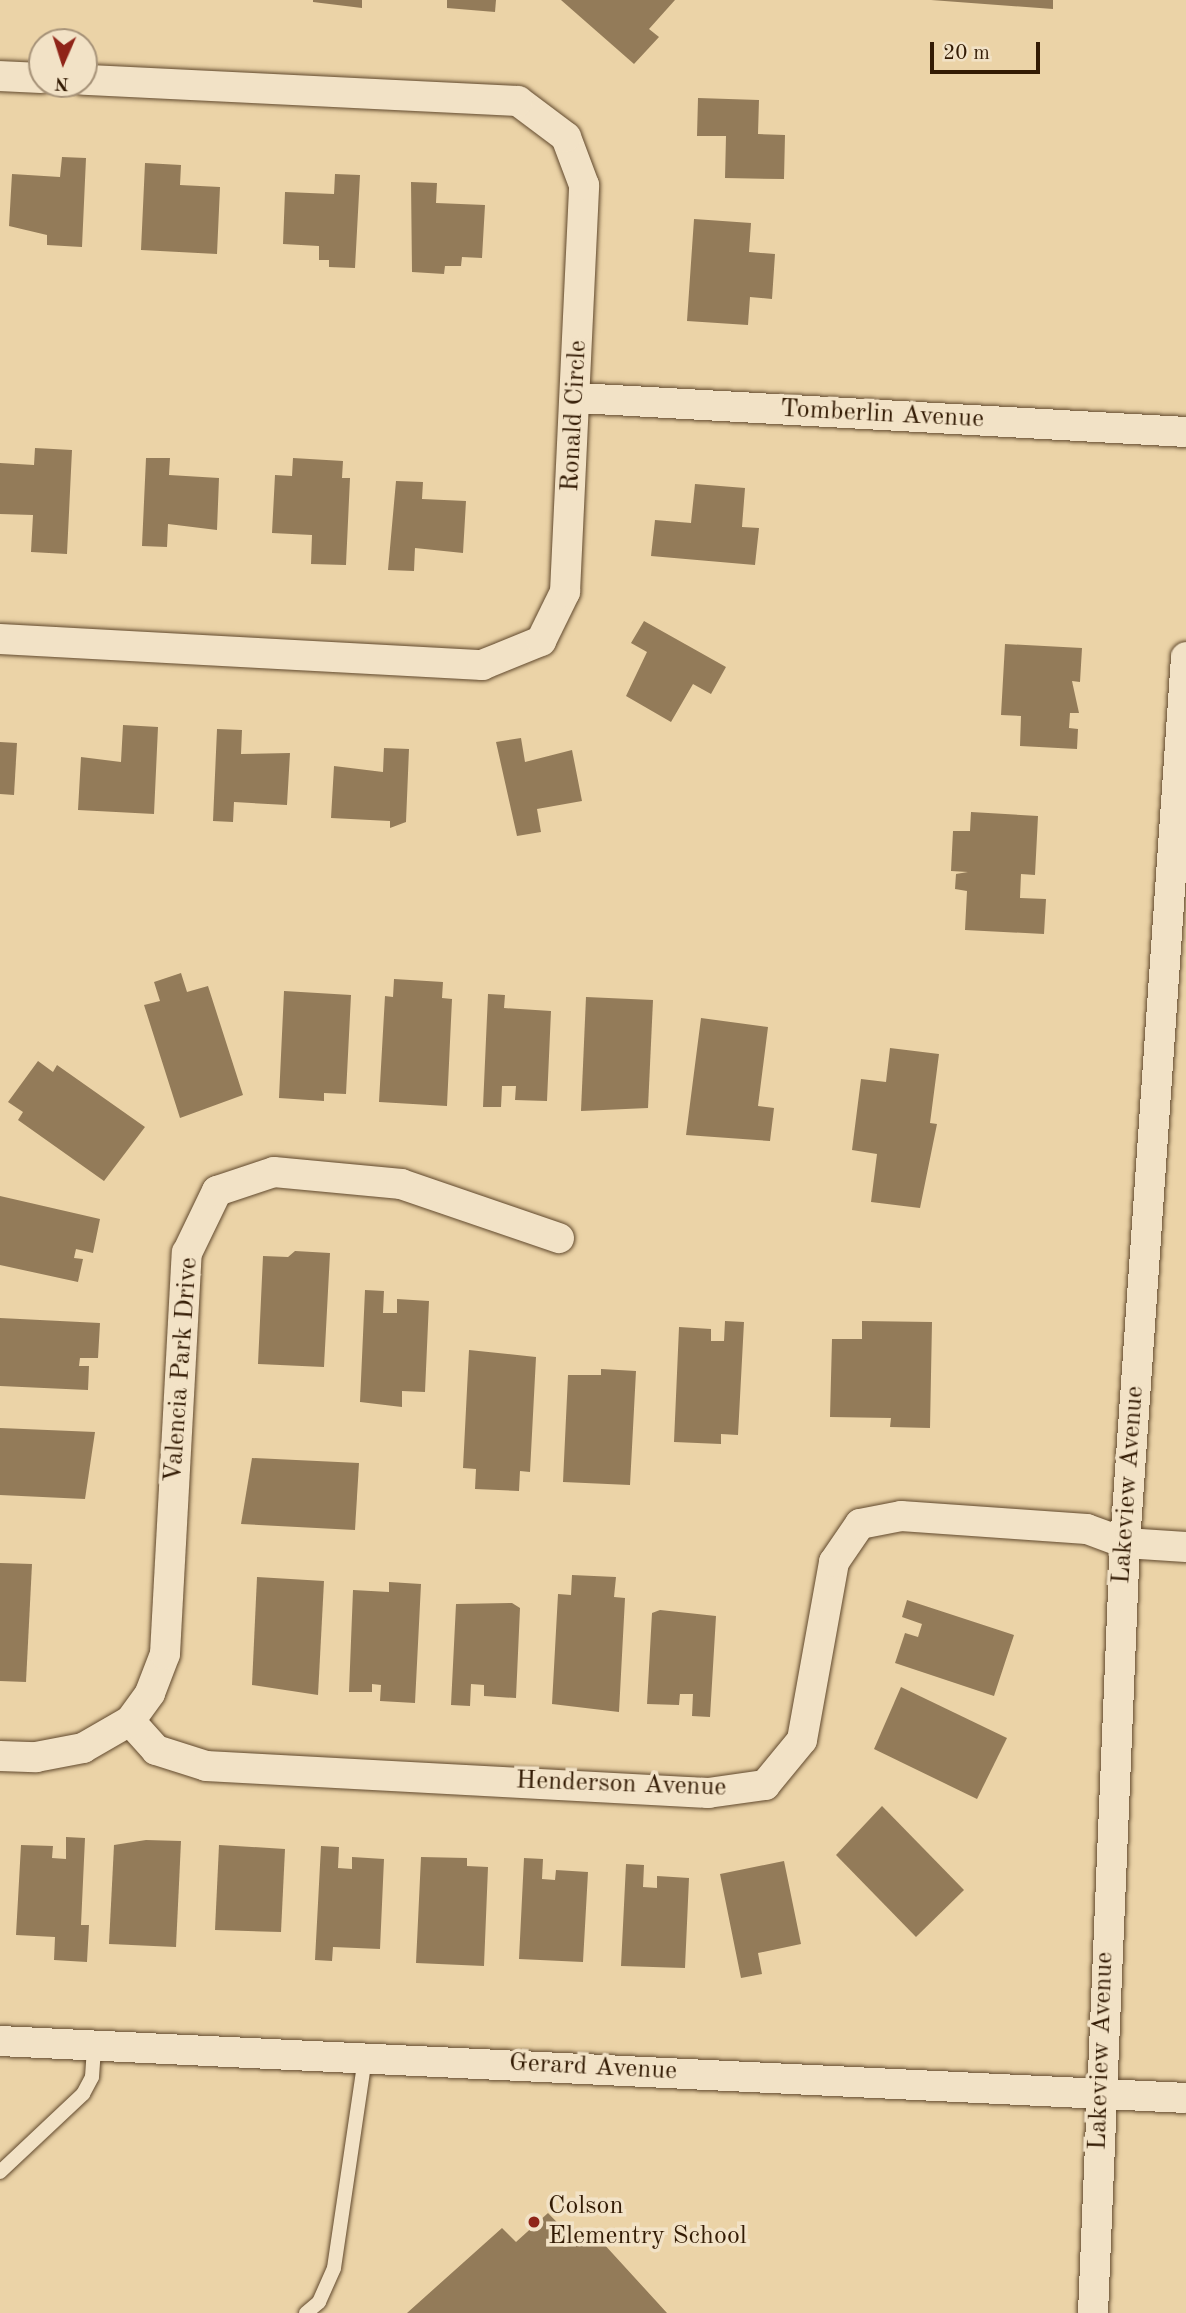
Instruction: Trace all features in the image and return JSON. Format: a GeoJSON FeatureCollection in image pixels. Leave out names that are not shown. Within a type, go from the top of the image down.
{"type":"FeatureCollection","features":[{"type":"Feature","properties":{"kind":"street"},"geometry":{"type":"LineString","coordinates":[[0,76],[28,77]]}},
{"type":"Feature","properties":{"kind":"street","name":"Ronald Circle"},"geometry":{"type":"LineString","coordinates":[[0,639],[482,665],[541,641],[565,592],[578,397],[584,185],[566,137],[518,101],[98,81]]}},
{"type":"Feature","properties":{"kind":"street","name":"Tomberlin Avenue"},"geometry":{"type":"LineString","coordinates":[[578,397],[1186,432]]}},
{"type":"Feature","properties":{"kind":"street","name":"Lakeview Avenue"},"geometry":{"type":"LineString","coordinates":[[1093,2313],[1099,2094],[1125,1543],[1186,657]]}},
{"type":"Feature","properties":{"kind":"street","name":"Valencia Park Drive"},"geometry":{"type":"LineString","coordinates":[[130,1721],[165,1654],[187,1253],[217,1191],[274,1172],[401,1184],[559,1238]]}},
{"type":"Feature","properties":{"kind":"street","name":"Henderson Avenue"},"geometry":{"type":"LineString","coordinates":[[130,1721],[156,1750],[206,1766],[708,1793],[765,1785],[802,1740],[834,1562],[860,1524],[901,1516],[1087,1529],[1125,1543],[1186,1547]]}},
{"type":"Feature","properties":{"kind":"street"},"geometry":{"type":"LineString","coordinates":[[0,1755],[36,1757],[83,1748],[130,1721]]}},
{"type":"Feature","properties":{"kind":"street","name":"Gerard Avenue"},"geometry":{"type":"LineString","coordinates":[[0,2041],[1186,2098]]}},
{"type":"Feature","properties":{"kind":"lane"},"geometry":{"type":"LineString","coordinates":[[0,2172],[83,2094],[92,2077],[94,2045]]}},
{"type":"Feature","properties":{"kind":"lane"},"geometry":{"type":"LineString","coordinates":[[306,2313],[319,2302],[334,2268],[365,2057]]}},
{"type":"Feature","properties":{"kind":"building"},"geometry":{"type":"Polygon","coordinates":[[[313,0],[362,0],[362,8],[313,2],[313,0]]]}},
{"type":"Feature","properties":{"kind":"building"},"geometry":{"type":"Polygon","coordinates":[[[447,0],[496,0],[495,12],[447,8],[447,0]]]}},
{"type":"Feature","properties":{"kind":"building"},"geometry":{"type":"Polygon","coordinates":[[[561,0],[675,0],[649,29],[659,37],[634,64],[561,0]]]}},
{"type":"Feature","properties":{"kind":"building"},"geometry":{"type":"Polygon","coordinates":[[[931,0],[1053,0],[1053,9],[931,0]]]}},
{"type":"Feature","properties":{"kind":"building"},"geometry":{"type":"Polygon","coordinates":[[[698,98],[759,100],[758,134],[785,135],[784,179],[725,178],[726,136],[697,136],[698,98]]]}},
{"type":"Feature","properties":{"kind":"building"},"geometry":{"type":"Polygon","coordinates":[[[62,157],[86,158],[82,247],[47,245],[47,235],[9,226],[12,174],[60,177],[62,157]]]}},
{"type":"Feature","properties":{"kind":"building"},"geometry":{"type":"Polygon","coordinates":[[[145,163],[181,165],[180,185],[220,187],[217,254],[141,250],[145,163]]]}},
{"type":"Feature","properties":{"kind":"building"},"geometry":{"type":"Polygon","coordinates":[[[335,174],[360,175],[355,268],[329,267],[329,260],[319,260],[319,246],[283,244],[285,192],[334,194],[335,174]]]}},
{"type":"Feature","properties":{"kind":"building"},"geometry":{"type":"Polygon","coordinates":[[[411,182],[437,183],[436,203],[485,205],[482,258],[462,257],[461,266],[445,266],[444,274],[412,272],[411,182]]]}},
{"type":"Feature","properties":{"kind":"building"},"geometry":{"type":"Polygon","coordinates":[[[694,219],[751,223],[749,252],[775,254],[772,299],[750,297],[748,325],[687,321],[694,219]]]}},
{"type":"Feature","properties":{"kind":"building"},"geometry":{"type":"Polygon","coordinates":[[[35,448],[72,450],[67,554],[31,552],[33,515],[0,514],[0,463],[34,465],[35,448]]]}},
{"type":"Feature","properties":{"kind":"building"},"geometry":{"type":"Polygon","coordinates":[[[146,458],[170,458],[169,475],[219,478],[217,530],[168,524],[167,547],[142,546],[146,458]]]}},
{"type":"Feature","properties":{"kind":"building"},"geometry":{"type":"Polygon","coordinates":[[[293,458],[343,461],[342,478],[350,478],[346,565],[311,564],[312,535],[272,533],[275,475],[292,476],[293,458]]]}},
{"type":"Feature","properties":{"kind":"building"},"geometry":{"type":"Polygon","coordinates":[[[396,481],[423,482],[422,499],[466,501],[463,553],[415,548],[414,571],[388,570],[396,481]]]}},
{"type":"Feature","properties":{"kind":"building"},"geometry":{"type":"Polygon","coordinates":[[[695,484],[745,488],[742,527],[759,528],[755,565],[651,556],[655,520],[691,523],[695,484]]]}},
{"type":"Feature","properties":{"kind":"building"},"geometry":{"type":"Polygon","coordinates":[[[644,621],[726,667],[711,694],[693,684],[671,722],[626,696],[647,652],[631,643],[644,621]]]}},
{"type":"Feature","properties":{"kind":"building"},"geometry":{"type":"Polygon","coordinates":[[[1005,644],[1082,648],[1080,682],[1072,681],[1079,713],[1070,713],[1069,728],[1078,729],[1077,749],[1020,746],[1021,716],[1001,715],[1005,644]]]}},
{"type":"Feature","properties":{"kind":"building"},"geometry":{"type":"Polygon","coordinates":[[[123,725],[158,727],[154,814],[78,810],[81,757],[121,762],[123,725]]]}},
{"type":"Feature","properties":{"kind":"building"},"geometry":{"type":"Polygon","coordinates":[[[217,729],[242,730],[241,754],[290,753],[287,805],[234,802],[233,822],[213,821],[217,729]]]}},
{"type":"Feature","properties":{"kind":"building"},"geometry":{"type":"Polygon","coordinates":[[[521,738],[525,762],[572,750],[582,801],[537,809],[541,832],[517,836],[496,742],[521,738]]]}},
{"type":"Feature","properties":{"kind":"building"},"geometry":{"type":"Polygon","coordinates":[[[0,742],[17,743],[14,795],[0,794],[0,742]]]}},
{"type":"Feature","properties":{"kind":"building"},"geometry":{"type":"Polygon","coordinates":[[[384,748],[409,749],[406,822],[390,828],[390,821],[331,818],[334,766],[383,772],[384,748]]]}},
{"type":"Feature","properties":{"kind":"building"},"geometry":{"type":"Polygon","coordinates":[[[971,812],[1038,816],[1035,875],[1021,874],[1020,898],[1046,899],[1044,934],[965,930],[967,891],[955,889],[956,874],[968,872],[951,871],[953,831],[970,831],[971,812]]]}},
{"type":"Feature","properties":{"kind":"building"},"geometry":{"type":"Polygon","coordinates":[[[181,973],[187,992],[208,986],[243,1095],[180,1118],[144,1005],[160,1001],[154,982],[181,973]]]}},
{"type":"Feature","properties":{"kind":"building"},"geometry":{"type":"Polygon","coordinates":[[[394,979],[443,982],[442,998],[452,999],[447,1106],[379,1102],[385,996],[393,997],[394,979]]]}},
{"type":"Feature","properties":{"kind":"building"},"geometry":{"type":"Polygon","coordinates":[[[284,991],[351,995],[346,1094],[324,1093],[324,1101],[279,1098],[284,991]]]}},
{"type":"Feature","properties":{"kind":"building"},"geometry":{"type":"Polygon","coordinates":[[[488,994],[505,995],[504,1008],[551,1011],[547,1101],[515,1100],[516,1086],[502,1086],[501,1107],[483,1107],[488,994]]]}},
{"type":"Feature","properties":{"kind":"building"},"geometry":{"type":"Polygon","coordinates":[[[586,997],[653,1000],[648,1108],[581,1111],[586,997]]]}},
{"type":"Feature","properties":{"kind":"building"},"geometry":{"type":"Polygon","coordinates":[[[701,1018],[768,1027],[758,1106],[774,1108],[770,1141],[686,1135],[701,1018]]]}},
{"type":"Feature","properties":{"kind":"building"},"geometry":{"type":"Polygon","coordinates":[[[890,1048],[939,1054],[930,1123],[937,1124],[920,1208],[871,1202],[877,1154],[852,1150],[861,1079],[886,1082],[890,1048]]]}},
{"type":"Feature","properties":{"kind":"building"},"geometry":{"type":"Polygon","coordinates":[[[38,1061],[53,1072],[57,1065],[145,1127],[104,1181],[18,1120],[23,1112],[8,1102],[38,1061]]]}},
{"type":"Feature","properties":{"kind":"building"},"geometry":{"type":"Polygon","coordinates":[[[0,1196],[100,1219],[93,1253],[76,1249],[74,1258],[83,1259],[78,1282],[0,1265],[0,1196]]]}},
{"type":"Feature","properties":{"kind":"building"},"geometry":{"type":"Polygon","coordinates":[[[295,1251],[330,1253],[324,1367],[258,1364],[263,1256],[288,1257],[295,1251]]]}},
{"type":"Feature","properties":{"kind":"building"},"geometry":{"type":"Polygon","coordinates":[[[365,1290],[384,1291],[383,1313],[397,1313],[397,1299],[429,1301],[425,1392],[402,1391],[402,1407],[360,1402],[365,1290]]]}},
{"type":"Feature","properties":{"kind":"building"},"geometry":{"type":"Polygon","coordinates":[[[0,1318],[100,1323],[98,1358],[80,1358],[79,1366],[89,1366],[88,1390],[0,1386],[0,1318]]]}},
{"type":"Feature","properties":{"kind":"building"},"geometry":{"type":"Polygon","coordinates":[[[725,1321],[744,1322],[738,1435],[721,1434],[721,1444],[674,1442],[679,1327],[711,1329],[711,1341],[724,1341],[725,1321]]]}},
{"type":"Feature","properties":{"kind":"building"},"geometry":{"type":"Polygon","coordinates":[[[862,1321],[932,1322],[930,1428],[890,1427],[891,1418],[830,1417],[832,1339],[862,1339],[862,1321]]]}},
{"type":"Feature","properties":{"kind":"building"},"geometry":{"type":"Polygon","coordinates":[[[469,1350],[536,1357],[530,1472],[520,1471],[519,1491],[475,1489],[476,1469],[463,1468],[469,1350]]]}},
{"type":"Feature","properties":{"kind":"building"},"geometry":{"type":"Polygon","coordinates":[[[601,1369],[636,1371],[630,1485],[563,1482],[568,1375],[601,1375],[601,1369]]]}},
{"type":"Feature","properties":{"kind":"building"},"geometry":{"type":"Polygon","coordinates":[[[0,1428],[95,1432],[85,1499],[0,1495],[0,1428]]]}},
{"type":"Feature","properties":{"kind":"building"},"geometry":{"type":"Polygon","coordinates":[[[252,1458],[359,1463],[355,1530],[241,1524],[252,1458]]]}},
{"type":"Feature","properties":{"kind":"building"},"geometry":{"type":"Polygon","coordinates":[[[0,1563],[32,1564],[26,1682],[0,1681],[0,1563]]]}},
{"type":"Feature","properties":{"kind":"building"},"geometry":{"type":"Polygon","coordinates":[[[572,1575],[616,1577],[614,1597],[625,1598],[619,1712],[552,1704],[558,1594],[571,1595],[572,1575]]]}},
{"type":"Feature","properties":{"kind":"building"},"geometry":{"type":"Polygon","coordinates":[[[257,1577],[324,1581],[318,1695],[252,1685],[257,1577]]]}},
{"type":"Feature","properties":{"kind":"building"},"geometry":{"type":"Polygon","coordinates":[[[389,1582],[421,1584],[415,1703],[380,1701],[381,1685],[372,1684],[372,1692],[349,1692],[353,1590],[389,1592],[389,1582]]]}},
{"type":"Feature","properties":{"kind":"building"},"geometry":{"type":"Polygon","coordinates":[[[907,1600],[1014,1635],[994,1696],[895,1663],[905,1633],[918,1637],[922,1624],[902,1617],[907,1600]]]}},
{"type":"Feature","properties":{"kind":"building"},"geometry":{"type":"Polygon","coordinates":[[[512,1603],[520,1608],[516,1698],[484,1696],[484,1685],[471,1684],[470,1706],[451,1705],[456,1604],[512,1603]]]}},
{"type":"Feature","properties":{"kind":"building"},"geometry":{"type":"Polygon","coordinates":[[[660,1610],[716,1616],[710,1717],[692,1716],[693,1694],[680,1694],[679,1705],[647,1704],[652,1613],[660,1610]]]}},
{"type":"Feature","properties":{"kind":"building"},"geometry":{"type":"Polygon","coordinates":[[[901,1687],[1007,1738],[977,1799],[874,1749],[901,1687]]]}},
{"type":"Feature","properties":{"kind":"building"},"geometry":{"type":"Polygon","coordinates":[[[882,1806],[964,1890],[916,1937],[836,1855],[882,1806]]]}},
{"type":"Feature","properties":{"kind":"building"},"geometry":{"type":"Polygon","coordinates":[[[66,1837],[85,1838],[81,1925],[89,1925],[87,1962],[54,1960],[55,1937],[16,1935],[21,1845],[53,1846],[52,1858],[66,1859],[66,1837]]]}},
{"type":"Feature","properties":{"kind":"building"},"geometry":{"type":"Polygon","coordinates":[[[146,1840],[181,1841],[176,1947],[109,1944],[114,1845],[146,1840]]]}},
{"type":"Feature","properties":{"kind":"building"},"geometry":{"type":"Polygon","coordinates":[[[219,1845],[285,1849],[281,1932],[215,1930],[219,1845]]]}},
{"type":"Feature","properties":{"kind":"building"},"geometry":{"type":"Polygon","coordinates":[[[321,1846],[339,1847],[338,1868],[352,1869],[352,1857],[384,1859],[380,1949],[333,1947],[332,1961],[315,1960],[321,1846]]]}},
{"type":"Feature","properties":{"kind":"building"},"geometry":{"type":"Polygon","coordinates":[[[421,1857],[467,1858],[467,1866],[488,1867],[484,1966],[416,1963],[421,1857]]]}},
{"type":"Feature","properties":{"kind":"building"},"geometry":{"type":"Polygon","coordinates":[[[524,1858],[543,1859],[542,1879],[555,1880],[556,1870],[588,1872],[583,1962],[519,1959],[524,1858]]]}},
{"type":"Feature","properties":{"kind":"building"},"geometry":{"type":"Polygon","coordinates":[[[784,1861],[801,1944],[758,1953],[762,1974],[741,1978],[720,1874],[784,1861]]]}},
{"type":"Feature","properties":{"kind":"building"},"geometry":{"type":"Polygon","coordinates":[[[626,1864],[644,1865],[643,1887],[657,1888],[657,1876],[689,1878],[685,1968],[621,1966],[626,1864]]]}},
{"type":"Feature","properties":{"kind":"building"},"geometry":{"type":"Polygon","coordinates":[[[548,2213],[578,2244],[592,2231],[667,2313],[407,2313],[502,2228],[516,2242],[548,2213]]]}},
{"type":"Feature","properties":{"kind":"place","name":"Colson Elementry School"},"geometry":{"type":"Point","coordinates":[534,2222]}}]}
